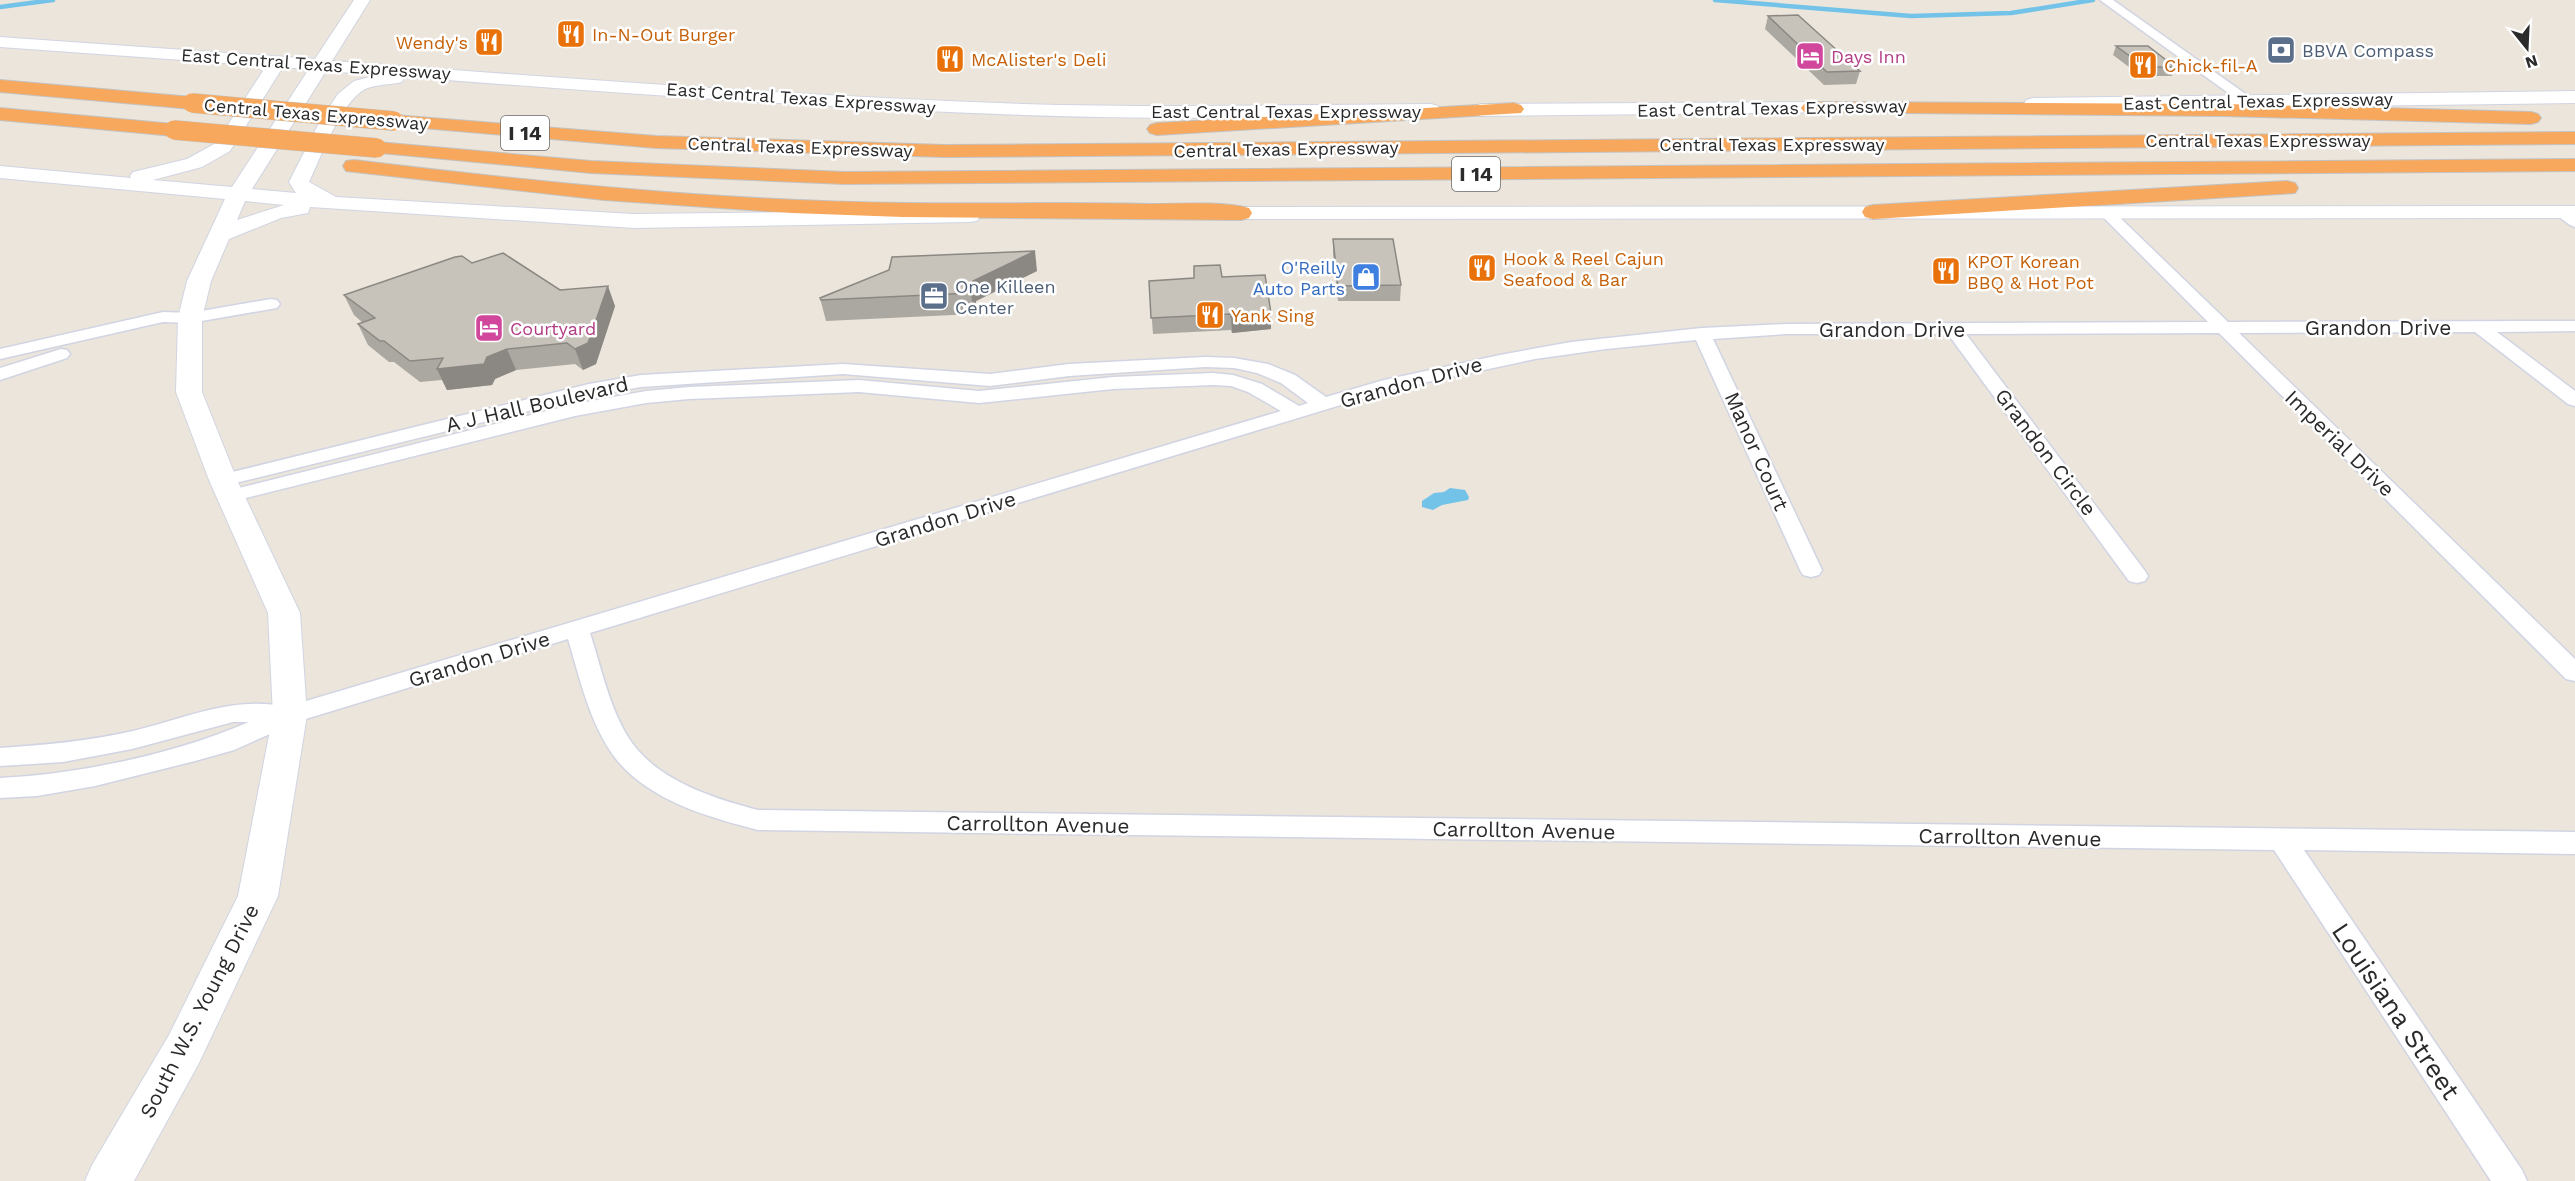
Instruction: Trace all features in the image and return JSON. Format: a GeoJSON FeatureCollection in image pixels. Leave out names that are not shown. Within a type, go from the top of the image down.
{"type":"FeatureCollection","features":[{"type":"Feature","properties":{"kind":"highway","name":"Central Texas Expressway"},"geometry":{"type":"LineString","coordinates":[[0,86],[656,142],[945,151],[2575,138]]}},
{"type":"Feature","properties":{"kind":"highway"},"geometry":{"type":"LineString","coordinates":[[1811,108],[2246,110],[2575,120]]}},
{"type":"Feature","properties":{"kind":"highway"},"geometry":{"type":"LineString","coordinates":[[656,142],[879,142],[977,139],[1514,109]]}},
{"type":"Feature","properties":{"kind":"highway"},"geometry":{"type":"LineString","coordinates":[[0,114],[165,135],[354,165],[599,195],[728,204],[856,209],[1172,210],[1241,213]]}},
{"type":"Feature","properties":{"kind":"highway","name":"Central Texas Expressway"},"geometry":{"type":"LineString","coordinates":[[165,135],[377,148],[591,167],[845,178],[2575,165]]}},
{"type":"Feature","properties":{"kind":"highway"},"geometry":{"type":"LineString","coordinates":[[1873,212],[2575,172]]}},
{"type":"Feature","properties":{"kind":"main road","name":"South W.S. Young Drive"},"geometry":{"type":"LineString","coordinates":[[109,1181],[184,1049],[258,896],[290,715],[284,613],[226,488],[189,392],[190,318],[199,281],[238,194],[322,64],[350,38],[362,0]]}},
{"type":"Feature","properties":{"kind":"main road"},"geometry":{"type":"LineString","coordinates":[[248,59],[288,54],[310,46],[350,38],[382,62],[415,71]]}},
{"type":"Feature","properties":{"kind":"main road","name":"East Central Texas Expressway"},"geometry":{"type":"LineString","coordinates":[[0,42],[790,99],[967,108],[1173,112],[1811,108],[2575,97]]}},
{"type":"Feature","properties":{"kind":"main road"},"geometry":{"type":"LineString","coordinates":[[92,180],[159,173],[214,154],[223,147],[272,70],[264,63],[248,59]]}},
{"type":"Feature","properties":{"kind":"main road"},"geometry":{"type":"LineString","coordinates":[[334,204],[309,192],[299,182],[338,109],[351,91],[361,85],[386,79],[493,77]]}},
{"type":"Feature","properties":{"kind":"main road"},"geometry":{"type":"LineString","coordinates":[[0,172],[334,204],[634,221],[1241,213],[1873,212],[2570,216]]}},
{"type":"Feature","properties":{"kind":"main road"},"geometry":{"type":"LineString","coordinates":[[220,235],[275,213],[334,204]]}},
{"type":"Feature","properties":{"kind":"street"},"geometry":{"type":"LineString","coordinates":[[2106,0],[2247,100]]}},
{"type":"Feature","properties":{"kind":"street","name":"Imperial Drive"},"geometry":{"type":"LineString","coordinates":[[2107,213],[2575,673]]}},
{"type":"Feature","properties":{"kind":"street"},"geometry":{"type":"LineString","coordinates":[[0,354],[163,317],[190,318],[271,304]]}},
{"type":"Feature","properties":{"kind":"street"},"geometry":{"type":"LineString","coordinates":[[0,374],[60,354],[162,332],[190,318]]}},
{"type":"Feature","properties":{"kind":"street","name":"Grandon Drive"},"geometry":{"type":"LineString","coordinates":[[290,715],[1384,387],[1499,360],[1604,344],[1702,333],[1786,329],[2575,326]]}},
{"type":"Feature","properties":{"kind":"street"},"geometry":{"type":"LineString","coordinates":[[2480,327],[2575,400]]}},
{"type":"Feature","properties":{"kind":"street","name":"Grandon Circle"},"geometry":{"type":"LineString","coordinates":[[1954,328],[2137,576]]}},
{"type":"Feature","properties":{"kind":"street","name":"Manor Court"},"geometry":{"type":"LineString","coordinates":[[1702,333],[1810,570]]}},
{"type":"Feature","properties":{"kind":"street","name":"A J Hall Boulevard"},"geometry":{"type":"LineString","coordinates":[[226,488],[382,450],[646,397],[692,385],[808,379],[942,396],[979,397],[1055,380],[1180,372],[1234,363],[1262,368],[1288,379],[1324,405]]}},
{"type":"Feature","properties":{"kind":"street","name":"A J Hall Boulevard"},"geometry":{"type":"LineString","coordinates":[[1180,372],[1233,381],[1273,397],[1297,413]]}},
{"type":"Feature","properties":{"kind":"street","name":"Carrollton Avenue"},"geometry":{"type":"LineString","coordinates":[[577,629],[606,716],[624,751],[650,776],[679,793],[714,809],[758,820],[2575,843]]}},
{"type":"Feature","properties":{"kind":"street"},"geometry":{"type":"LineString","coordinates":[[0,757],[63,753],[132,740],[233,713],[290,715]]}},
{"type":"Feature","properties":{"kind":"street"},"geometry":{"type":"LineString","coordinates":[[0,788],[37,786],[95,776],[195,752],[225,743],[290,715]]}},
{"type":"Feature","properties":{"kind":"street","name":"Louisiana Street"},"geometry":{"type":"LineString","coordinates":[[2283,841],[2510,1181]]}},
{"type":"Feature","properties":{"kind":"water"},"geometry":{"type":"Polygon","coordinates":[[[1450,488],[1465,490],[1469,497],[1468,500],[1442,505],[1433,510],[1422,507],[1422,501],[1434,493],[1444,492],[1450,488]]]}},
{"type":"Feature","properties":{"kind":"building"},"geometry":{"type":"Polygon","coordinates":[[[1798,15],[1860,71],[1827,72],[1768,16],[1798,15]]]}},
{"type":"Feature","properties":{"kind":"building"},"geometry":{"type":"Polygon","coordinates":[[[2116,46],[2148,46],[2175,67],[2145,67],[2116,46]]]}},
{"type":"Feature","properties":{"kind":"building","name":"O'Reilly Auto Parts"},"geometry":{"type":"Polygon","coordinates":[[[1333,239],[1393,239],[1401,285],[1338,286],[1333,239]]]}},
{"type":"Feature","properties":{"kind":"building"},"geometry":{"type":"Polygon","coordinates":[[[1035,251],[973,281],[971,293],[821,300],[820,298],[889,270],[892,257],[1035,251]]]}},
{"type":"Feature","properties":{"kind":"building","name":"Courtyard"},"geometry":{"type":"Polygon","coordinates":[[[503,253],[560,290],[608,286],[588,343],[575,349],[567,343],[507,349],[487,357],[484,364],[437,369],[443,358],[410,361],[358,324],[375,318],[344,295],[455,257],[462,256],[472,263],[503,253]]]}},
{"type":"Feature","properties":{"kind":"building","name":"Yank Sing"},"geometry":{"type":"Polygon","coordinates":[[[1220,265],[1222,277],[1265,275],[1271,313],[1231,317],[1231,314],[1151,318],[1149,281],[1194,278],[1194,266],[1220,265]]]}},
{"type":"Feature","properties":{"kind":"waterway"},"geometry":{"type":"LineString","coordinates":[[0,7],[53,0]]}},
{"type":"Feature","properties":{"kind":"waterway"},"geometry":{"type":"LineString","coordinates":[[1715,0],[1911,16],[2011,13],[2093,0]]}},
{"type":"Feature","properties":{"kind":"place","name":"In-N-Out Burger"},"geometry":{"type":"Point","coordinates":[571,34]}},
{"type":"Feature","properties":{"kind":"place","name":"Wendy's"},"geometry":{"type":"Point","coordinates":[489,42]}},
{"type":"Feature","properties":{"kind":"place","name":"BBVA Compass"},"geometry":{"type":"Point","coordinates":[2281,50]}},
{"type":"Feature","properties":{"kind":"place","name":"Days Inn"},"geometry":{"type":"Point","coordinates":[1810,56]}},
{"type":"Feature","properties":{"kind":"place","name":"McAlister's Deli"},"geometry":{"type":"Point","coordinates":[950,59]}},
{"type":"Feature","properties":{"kind":"place","name":"Chick-fil-A"},"geometry":{"type":"Point","coordinates":[2143,65]}},
{"type":"Feature","properties":{"kind":"place","name":"Hook & Reel Cajun Seafood & Bar"},"geometry":{"type":"Point","coordinates":[1482,268]}},
{"type":"Feature","properties":{"kind":"place","name":"KPOT Korean BBQ & Hot Pot"},"geometry":{"type":"Point","coordinates":[1946,271]}},
{"type":"Feature","properties":{"kind":"place","name":"O'Reilly Auto Parts"},"geometry":{"type":"Point","coordinates":[1366,277]}},
{"type":"Feature","properties":{"kind":"place","name":"One Killeen Center"},"geometry":{"type":"Point","coordinates":[934,296]}},
{"type":"Feature","properties":{"kind":"place","name":"Yank Sing"},"geometry":{"type":"Point","coordinates":[1210,315]}},
{"type":"Feature","properties":{"kind":"place","name":"Courtyard"},"geometry":{"type":"Point","coordinates":[489,328]}}]}
